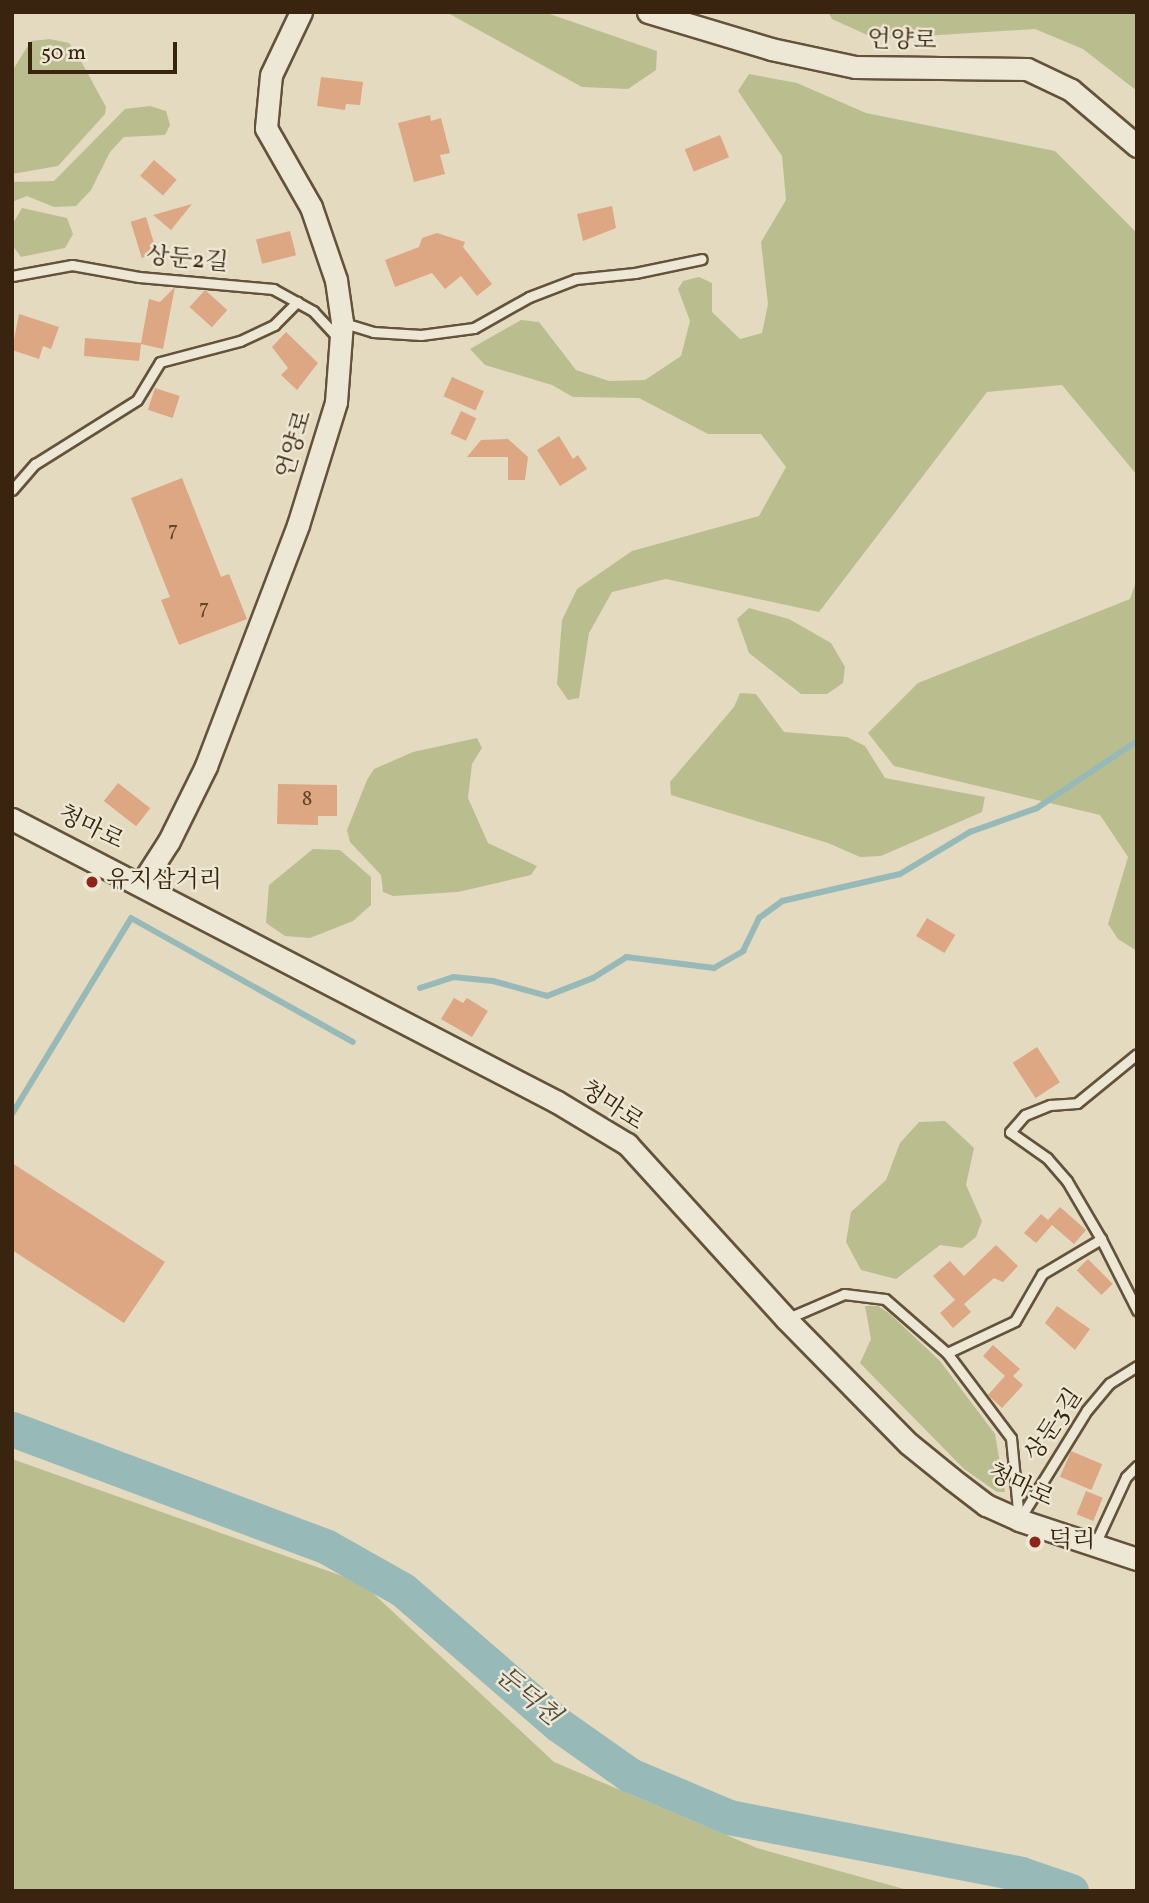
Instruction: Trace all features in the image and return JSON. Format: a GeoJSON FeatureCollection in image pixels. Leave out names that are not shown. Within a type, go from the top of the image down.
{"type":"FeatureCollection","features":[{"type":"Feature","properties":{"kind":"street","name":"언양로"},"geometry":{"type":"LineString","coordinates":[[142,883],[169,841],[206,765],[251,655],[328,438],[342,332],[336,280],[311,207],[266,128],[271,75],[301,12]]}},
{"type":"Feature","properties":{"kind":"street","name":"언양로"},"geometry":{"type":"LineString","coordinates":[[648,12],[771,49],[855,67],[1027,69],[1071,90],[1137,146]]}},
{"type":"Feature","properties":{"kind":"street","name":"청마로"},"geometry":{"type":"LineString","coordinates":[[12,819],[142,883],[557,1102],[627,1144],[786,1319],[909,1444],[986,1505],[1019,1520],[1137,1559]]}},
{"type":"Feature","properties":{"kind":"lane"},"geometry":{"type":"LineString","coordinates":[[342,332],[421,335],[474,328],[529,297],[576,279],[635,273],[702,259]]}},
{"type":"Feature","properties":{"kind":"lane","name":"상둔2길"},"geometry":{"type":"LineString","coordinates":[[12,276],[72,265],[139,277],[273,289],[313,311],[342,332]]}},
{"type":"Feature","properties":{"kind":"lane"},"geometry":{"type":"LineString","coordinates":[[12,490],[35,464],[137,400],[160,362],[240,341],[274,325],[297,302]]}},
{"type":"Feature","properties":{"kind":"lane"},"geometry":{"type":"LineString","coordinates":[[1137,1054],[1077,1102],[1050,1105],[1025,1115],[1010,1132],[1046,1158],[1067,1181],[1101,1239],[1137,1310]]}},
{"type":"Feature","properties":{"kind":"lane"},"geometry":{"type":"LineString","coordinates":[[947,1353],[1015,1321],[1042,1274],[1101,1239]]}},
{"type":"Feature","properties":{"kind":"lane"},"geometry":{"type":"LineString","coordinates":[[786,1319],[844,1294],[885,1299],[947,1353],[1011,1438],[1019,1520]]}},
{"type":"Feature","properties":{"kind":"lane","name":"상둔3길"},"geometry":{"type":"LineString","coordinates":[[1019,1520],[1087,1410],[1110,1383],[1137,1366]]}},
{"type":"Feature","properties":{"kind":"lane"},"geometry":{"type":"LineString","coordinates":[[1095,1545],[1126,1477],[1137,1466]]}},
{"type":"Feature","properties":{"kind":"green space"},"geometry":{"type":"Polygon","coordinates":[[[446,12],[544,12],[657,51],[656,70],[628,89],[582,87],[446,12]]]}},
{"type":"Feature","properties":{"kind":"green space"},"geometry":{"type":"Polygon","coordinates":[[[828,12],[1137,12],[1137,91],[1083,49],[1035,29],[876,39],[832,19],[828,12]]]}},
{"type":"Feature","properties":{"kind":"green space"},"geometry":{"type":"Polygon","coordinates":[[[50,39],[69,43],[76,52],[106,107],[105,114],[58,166],[12,174],[12,71],[31,41],[50,39]]]}},
{"type":"Feature","properties":{"kind":"green space"},"geometry":{"type":"Polygon","coordinates":[[[749,74],[797,83],[866,113],[1055,151],[1137,233],[1137,475],[1062,385],[987,392],[819,612],[666,579],[612,592],[589,633],[579,698],[568,700],[557,684],[562,620],[577,589],[632,551],[759,516],[786,467],[761,434],[708,434],[639,398],[573,397],[552,385],[485,365],[470,349],[521,320],[539,322],[576,370],[609,381],[645,380],[681,356],[690,321],[678,289],[683,281],[699,277],[712,283],[712,312],[740,339],[762,333],[768,304],[761,242],[786,200],[782,156],[738,91],[749,74]]]}},
{"type":"Feature","properties":{"kind":"green space"},"geometry":{"type":"Polygon","coordinates":[[[150,106],[166,111],[170,125],[165,135],[124,137],[110,152],[91,190],[76,206],[54,207],[27,196],[12,202],[12,182],[54,181],[125,109],[150,106]]]}},
{"type":"Feature","properties":{"kind":"green space"},"geometry":{"type":"Polygon","coordinates":[[[22,208],[67,218],[73,234],[65,248],[21,257],[12,245],[12,225],[22,208]]]}},
{"type":"Feature","properties":{"kind":"green space"},"geometry":{"type":"Polygon","coordinates":[[[1137,579],[1137,951],[1118,939],[1108,924],[1128,857],[1100,815],[894,766],[868,733],[918,683],[1130,599],[1137,579]]]}},
{"type":"Feature","properties":{"kind":"green space"},"geometry":{"type":"Polygon","coordinates":[[[749,608],[789,619],[831,643],[845,667],[843,683],[827,694],[801,694],[749,653],[737,619],[749,608]]]}},
{"type":"Feature","properties":{"kind":"green space"},"geometry":{"type":"Polygon","coordinates":[[[740,693],[756,694],[784,732],[847,737],[865,746],[885,778],[985,797],[982,812],[881,856],[860,857],[828,843],[671,795],[670,782],[734,707],[740,693]]]}},
{"type":"Feature","properties":{"kind":"green space"},"geometry":{"type":"Polygon","coordinates":[[[477,738],[482,748],[472,764],[468,798],[488,843],[537,866],[531,875],[458,892],[393,896],[383,892],[381,875],[350,842],[347,830],[367,780],[374,769],[413,752],[477,738]]]}},
{"type":"Feature","properties":{"kind":"green space"},"geometry":{"type":"Polygon","coordinates":[[[313,849],[340,850],[371,877],[371,905],[353,921],[310,938],[285,936],[266,923],[269,885],[313,849]]]}},
{"type":"Feature","properties":{"kind":"green space"},"geometry":{"type":"Polygon","coordinates":[[[945,1121],[974,1148],[966,1185],[982,1221],[976,1237],[962,1248],[940,1245],[896,1279],[861,1270],[846,1242],[851,1212],[886,1180],[900,1143],[919,1122],[945,1121]]]}},
{"type":"Feature","properties":{"kind":"green space"},"geometry":{"type":"Polygon","coordinates":[[[865,1306],[878,1306],[890,1314],[940,1361],[995,1434],[1005,1492],[997,1492],[964,1469],[860,1363],[871,1339],[865,1306]]]}},
{"type":"Feature","properties":{"kind":"green space"},"geometry":{"type":"Polygon","coordinates":[[[12,1459],[362,1583],[554,1762],[757,1848],[911,1891],[12,1891],[12,1459]]]}},
{"type":"Feature","properties":{"kind":"building"},"geometry":{"type":"Polygon","coordinates":[[[321,77],[363,82],[360,105],[346,104],[345,110],[317,106],[321,77]]]}},
{"type":"Feature","properties":{"kind":"building"},"geometry":{"type":"Polygon","coordinates":[[[430,115],[431,121],[441,118],[450,153],[440,155],[445,174],[414,182],[398,123],[430,115]]]}},
{"type":"Feature","properties":{"kind":"building"},"geometry":{"type":"Polygon","coordinates":[[[720,135],[729,157],[694,171],[685,149],[720,135]]]}},
{"type":"Feature","properties":{"kind":"building"},"geometry":{"type":"Polygon","coordinates":[[[154,160],[177,180],[163,196],[140,176],[154,160]]]}},
{"type":"Feature","properties":{"kind":"building"},"geometry":{"type":"Polygon","coordinates":[[[192,204],[171,230],[153,215],[192,204]]]}},
{"type":"Feature","properties":{"kind":"building"},"geometry":{"type":"Polygon","coordinates":[[[612,206],[616,228],[583,241],[577,214],[612,206]]]}},
{"type":"Feature","properties":{"kind":"building"},"geometry":{"type":"Polygon","coordinates":[[[146,217],[157,253],[142,258],[131,222],[146,217]]]}},
{"type":"Feature","properties":{"kind":"building"},"geometry":{"type":"Polygon","coordinates":[[[290,231],[296,255],[262,264],[256,239],[290,231]]]}},
{"type":"Feature","properties":{"kind":"building"},"geometry":{"type":"Polygon","coordinates":[[[437,233],[465,242],[463,247],[492,284],[477,296],[461,276],[445,289],[432,273],[395,287],[385,260],[419,247],[422,238],[437,233]]]}},
{"type":"Feature","properties":{"kind":"building"},"geometry":{"type":"Polygon","coordinates":[[[175,287],[163,349],[141,344],[139,361],[84,356],[85,338],[141,343],[149,299],[160,302],[175,287]]]}},
{"type":"Feature","properties":{"kind":"building"},"geometry":{"type":"Polygon","coordinates":[[[205,290],[227,310],[212,327],[190,307],[205,290]]]}},
{"type":"Feature","properties":{"kind":"building"},"geometry":{"type":"Polygon","coordinates":[[[19,314],[59,327],[51,349],[43,346],[39,359],[12,350],[19,314]]]}},
{"type":"Feature","properties":{"kind":"building"},"geometry":{"type":"Polygon","coordinates":[[[286,332],[318,363],[297,390],[281,375],[288,368],[272,347],[286,332]]]}},
{"type":"Feature","properties":{"kind":"building"},"geometry":{"type":"Polygon","coordinates":[[[452,377],[484,391],[475,410],[443,396],[452,377]]]}},
{"type":"Feature","properties":{"kind":"building"},"geometry":{"type":"Polygon","coordinates":[[[155,388],[180,396],[173,418],[148,410],[155,388]]]}},
{"type":"Feature","properties":{"kind":"building"},"geometry":{"type":"Polygon","coordinates":[[[461,411],[476,418],[466,441],[450,434],[461,411]]]}},
{"type":"Feature","properties":{"kind":"building"},"geometry":{"type":"Polygon","coordinates":[[[559,436],[573,459],[578,455],[587,469],[560,486],[537,450],[559,436]]]}},
{"type":"Feature","properties":{"kind":"building"},"geometry":{"type":"Polygon","coordinates":[[[508,439],[528,457],[525,480],[508,480],[508,457],[467,457],[481,440],[508,439]]]}},
{"type":"Feature","properties":{"kind":"building"},"geometry":{"type":"Polygon","coordinates":[[[182,478],[221,577],[229,574],[247,619],[179,645],[161,600],[170,597],[131,498],[182,478]]]}},
{"type":"Feature","properties":{"kind":"building"},"geometry":{"type":"Polygon","coordinates":[[[118,783],[150,808],[136,826],[104,801],[118,783]]]}},
{"type":"Feature","properties":{"kind":"building"},"geometry":{"type":"Polygon","coordinates":[[[278,784],[337,785],[337,816],[318,816],[318,825],[277,824],[278,784]]]}},
{"type":"Feature","properties":{"kind":"building"},"geometry":{"type":"Polygon","coordinates":[[[927,918],[955,935],[944,953],[916,936],[927,918]]]}},
{"type":"Feature","properties":{"kind":"building"},"geometry":{"type":"Polygon","coordinates":[[[454,998],[463,1003],[467,998],[488,1011],[472,1037],[441,1019],[454,998]]]}},
{"type":"Feature","properties":{"kind":"building"},"geometry":{"type":"Polygon","coordinates":[[[1037,1047],[1060,1082],[1036,1098],[1013,1063],[1037,1047]]]}},
{"type":"Feature","properties":{"kind":"building"},"geometry":{"type":"Polygon","coordinates":[[[12,1163],[165,1262],[124,1323],[12,1250],[12,1163]]]}},
{"type":"Feature","properties":{"kind":"building"},"geometry":{"type":"Polygon","coordinates":[[[1060,1207],[1086,1230],[1074,1244],[1052,1225],[1036,1243],[1024,1233],[1041,1214],[1048,1220],[1060,1207]]]}},
{"type":"Feature","properties":{"kind":"building"},"geometry":{"type":"Polygon","coordinates":[[[996,1245],[1018,1266],[1003,1282],[994,1278],[964,1304],[971,1312],[953,1328],[940,1313],[955,1300],[933,1276],[950,1261],[964,1276],[996,1245]]]}},
{"type":"Feature","properties":{"kind":"building"},"geometry":{"type":"Polygon","coordinates":[[[1088,1259],[1113,1284],[1101,1295],[1077,1270],[1088,1259]]]}},
{"type":"Feature","properties":{"kind":"building"},"geometry":{"type":"Polygon","coordinates":[[[1057,1306],[1090,1329],[1075,1350],[1045,1323],[1057,1306]]]}},
{"type":"Feature","properties":{"kind":"building"},"geometry":{"type":"Polygon","coordinates":[[[993,1345],[1020,1369],[1013,1376],[1023,1385],[1002,1408],[988,1395],[1005,1376],[983,1356],[993,1345]]]}},
{"type":"Feature","properties":{"kind":"building"},"geometry":{"type":"Polygon","coordinates":[[[1071,1451],[1102,1464],[1091,1490],[1060,1477],[1071,1451]]]}},
{"type":"Feature","properties":{"kind":"building"},"geometry":{"type":"Polygon","coordinates":[[[1086,1491],[1103,1498],[1093,1521],[1077,1514],[1086,1491]]]}},
{"type":"Feature","properties":{"kind":"waterway"},"geometry":{"type":"LineString","coordinates":[[420,988],[453,977],[493,981],[547,996],[593,978],[626,957],[714,968],[743,951],[759,918],[782,901],[900,874],[970,832],[1037,808],[1137,741]]}},
{"type":"Feature","properties":{"kind":"waterway"},"geometry":{"type":"LineString","coordinates":[[12,1114],[131,918],[353,1042]]}},
{"type":"Feature","properties":{"kind":"waterway","name":"둔덕천"},"geometry":{"type":"LineString","coordinates":[[12,1429],[327,1547],[403,1590],[559,1725],[630,1775],[729,1817],[1021,1874],[1071,1891]]}},
{"type":"Feature","properties":{"kind":"place","name":"유지삼거리"},"geometry":{"type":"Point","coordinates":[92,882]}},
{"type":"Feature","properties":{"kind":"place","name":"덕리"},"geometry":{"type":"Point","coordinates":[1035,1542]}}]}
